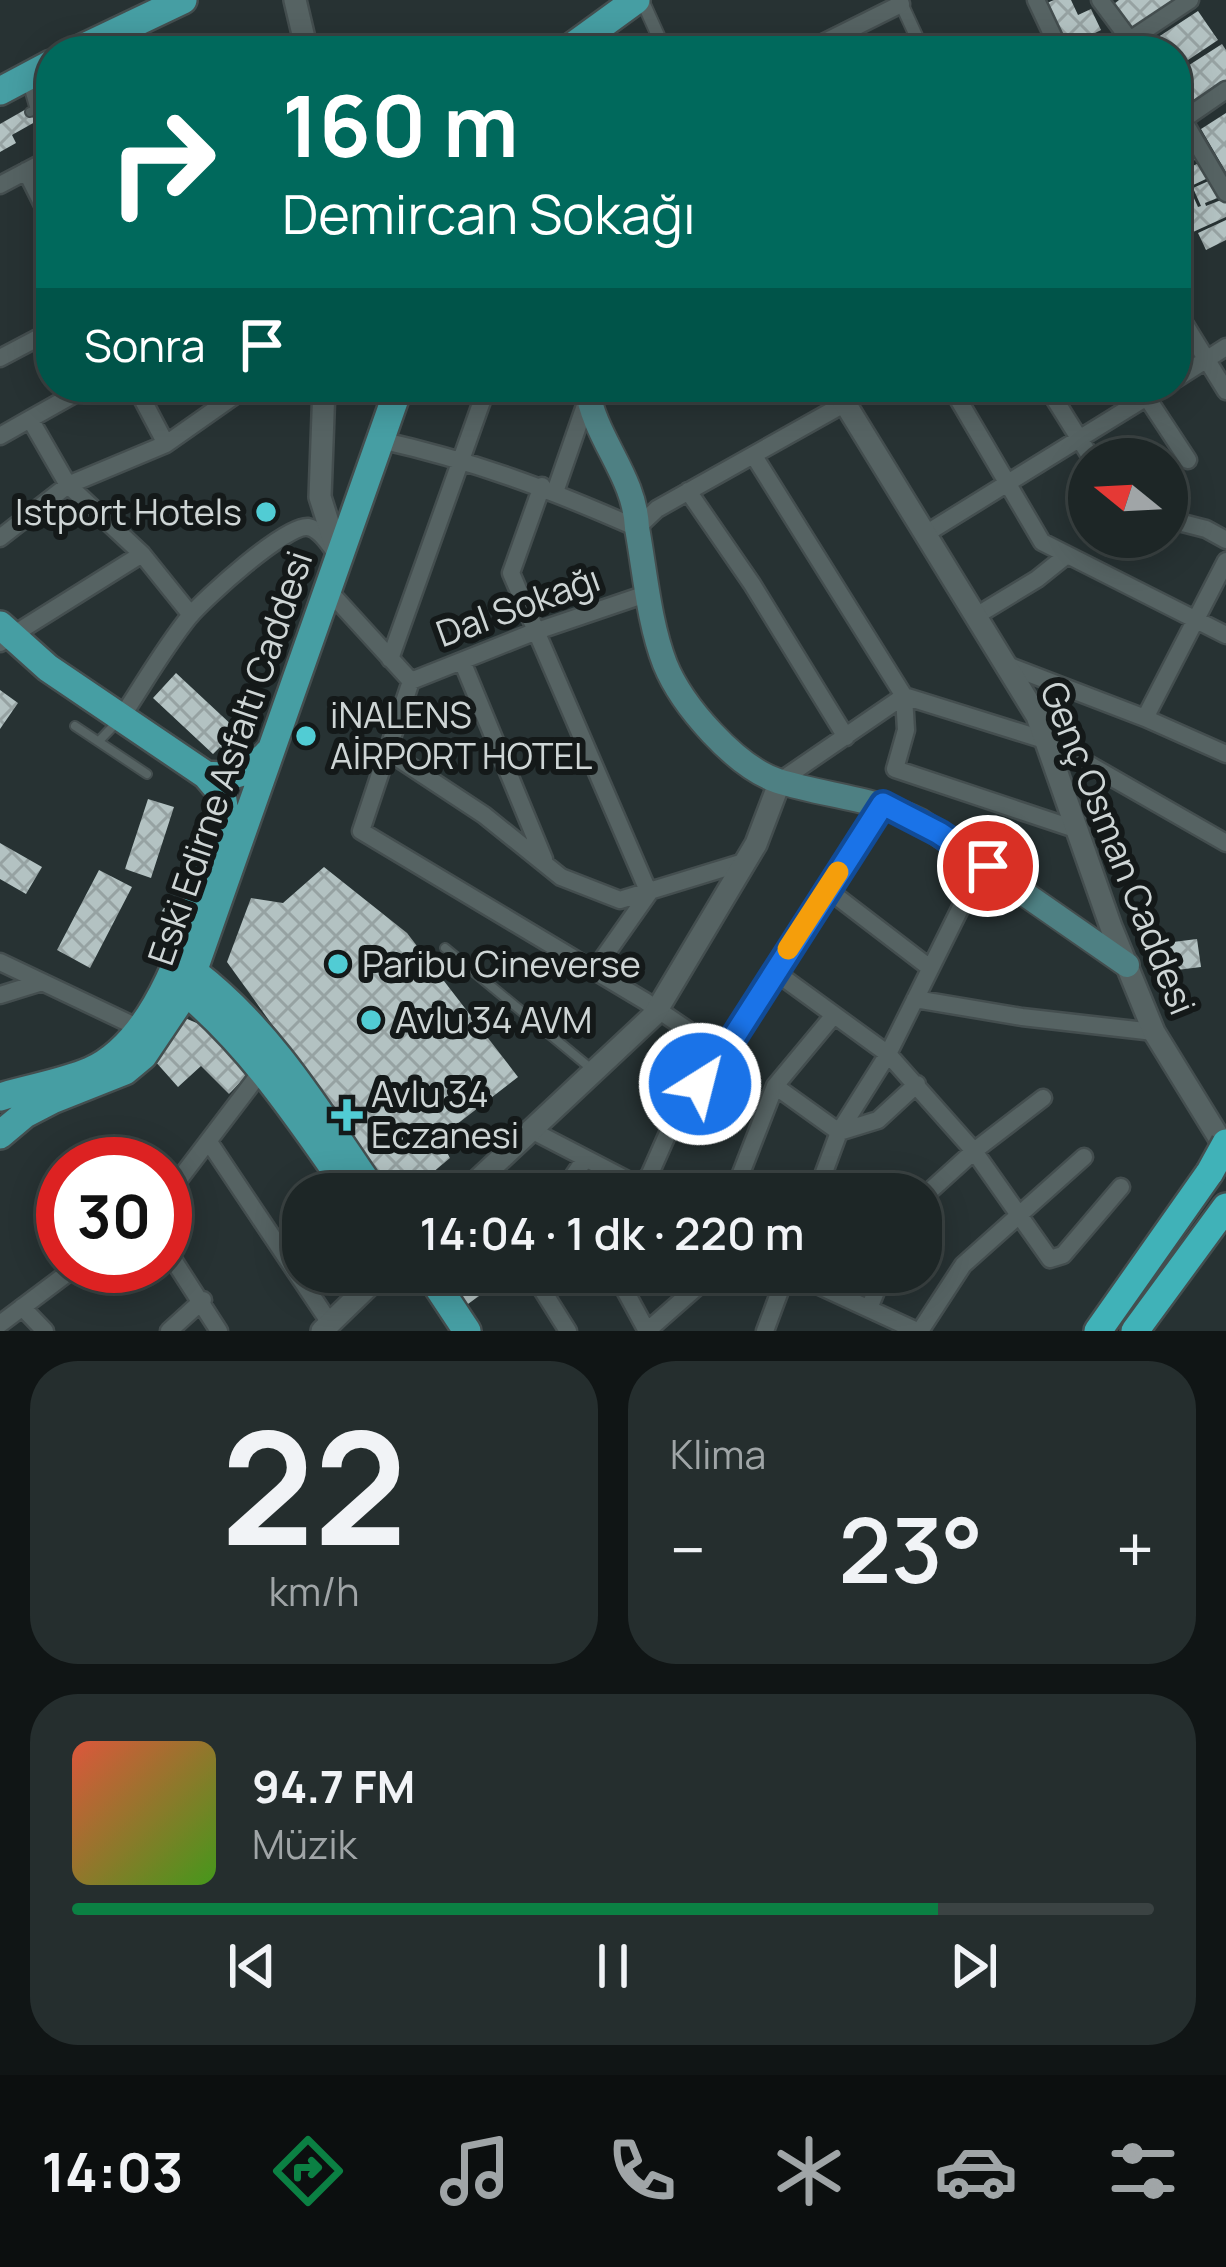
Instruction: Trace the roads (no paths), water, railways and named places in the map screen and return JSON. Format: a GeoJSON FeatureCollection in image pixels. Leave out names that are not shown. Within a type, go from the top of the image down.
{"type":"FeatureCollection","features":[{"type":"Feature","properties":{"kind":"highway"},"geometry":{"type":"LineString","coordinates":[[1100,1327],[1221,1155]]}},
{"type":"Feature","properties":{"kind":"highway"},"geometry":{"type":"LineString","coordinates":[[1136,1331],[1226,1207]]}},
{"type":"Feature","properties":{"kind":"main road"},"geometry":{"type":"LineString","coordinates":[[126,36],[183,0]]}},
{"type":"Feature","properties":{"kind":"main road"},"geometry":{"type":"LineString","coordinates":[[587,36],[639,0]]}},
{"type":"Feature","properties":{"kind":"main road","name":"Eski Edirne Asfaltı Caddesi"},"geometry":{"type":"LineString","coordinates":[[0,1135],[25,1114],[125,1070],[142,1056],[190,983],[394,402]]}},
{"type":"Feature","properties":{"kind":"main road"},"geometry":{"type":"LineString","coordinates":[[590,402],[594,420],[632,492],[665,665],[743,764],[780,781],[883,804],[939,833],[1127,965]]}},
{"type":"Feature","properties":{"kind":"main road"},"geometry":{"type":"LineString","coordinates":[[3,635],[206,775],[243,773],[270,750]]}},
{"type":"Feature","properties":{"kind":"main road","name":"Eski Edirne Asfaltı Caddesi"},"geometry":{"type":"LineString","coordinates":[[0,1096],[92,1071],[139,1028],[178,961],[225,813],[222,794],[206,775]]}},
{"type":"Feature","properties":{"kind":"main road"},"geometry":{"type":"LineString","coordinates":[[190,983],[263,1069],[337,1173]]}},
{"type":"Feature","properties":{"kind":"main road"},"geometry":{"type":"LineString","coordinates":[[190,983],[238,1008],[281,1059],[360,1173]]}},
{"type":"Feature","properties":{"kind":"main road"},"geometry":{"type":"LineString","coordinates":[[420,1293],[444,1331]]}},
{"type":"Feature","properties":{"kind":"main road"},"geometry":{"type":"LineString","coordinates":[[442,1293],[466,1331]]}},
{"type":"Feature","properties":{"kind":"street"},"geometry":{"type":"LineString","coordinates":[[295,0],[299,36]]}},
{"type":"Feature","properties":{"kind":"street"},"geometry":{"type":"LineString","coordinates":[[639,0],[657,36]]}},
{"type":"Feature","properties":{"kind":"street"},"geometry":{"type":"LineString","coordinates":[[1036,0],[1053,36]]}},
{"type":"Feature","properties":{"kind":"street"},"geometry":{"type":"LineString","coordinates":[[1100,0],[1127,36]]}},
{"type":"Feature","properties":{"kind":"street"},"geometry":{"type":"LineString","coordinates":[[1145,36],[1190,0]]}},
{"type":"Feature","properties":{"kind":"street"},"geometry":{"type":"LineString","coordinates":[[835,36],[900,2],[916,36]]}},
{"type":"Feature","properties":{"kind":"street"},"geometry":{"type":"LineString","coordinates":[[1191,108],[1226,91]]}},
{"type":"Feature","properties":{"kind":"street"},"geometry":{"type":"LineString","coordinates":[[1191,133],[1226,193]]}},
{"type":"Feature","properties":{"kind":"street"},"geometry":{"type":"LineString","coordinates":[[0,185],[36,166]]}},
{"type":"Feature","properties":{"kind":"street"},"geometry":{"type":"LineString","coordinates":[[26,171],[36,191]]}},
{"type":"Feature","properties":{"kind":"street"},"geometry":{"type":"LineString","coordinates":[[1191,334],[1226,391]]}},
{"type":"Feature","properties":{"kind":"street"},"geometry":{"type":"LineString","coordinates":[[0,358],[36,339]]}},
{"type":"Feature","properties":{"kind":"street"},"geometry":{"type":"LineString","coordinates":[[1191,369],[1226,347]]}},
{"type":"Feature","properties":{"kind":"street"},"geometry":{"type":"LineString","coordinates":[[0,436],[61,402]]}},
{"type":"Feature","properties":{"kind":"street"},"geometry":{"type":"LineString","coordinates":[[144,402],[166,444]]}},
{"type":"Feature","properties":{"kind":"street"},"geometry":{"type":"LineString","coordinates":[[0,538],[68,485],[166,444],[226,402]]}},
{"type":"Feature","properties":{"kind":"street"},"geometry":{"type":"LineString","coordinates":[[323,402],[320,497],[339,557]]}},
{"type":"Feature","properties":{"kind":"street"},"geometry":{"type":"LineString","coordinates":[[390,659],[482,402]]}},
{"type":"Feature","properties":{"kind":"street"},"geometry":{"type":"LineString","coordinates":[[584,402],[511,573],[649,893]]}},
{"type":"Feature","properties":{"kind":"street"},"geometry":{"type":"LineString","coordinates":[[380,440],[461,458],[637,528],[657,509],[754,456],[830,402]]}},
{"type":"Feature","properties":{"kind":"street","name":"Genç Osman Caddesi"},"geometry":{"type":"LineString","coordinates":[[843,402],[927,533],[1048,741],[1154,1032],[1221,1155]]}},
{"type":"Feature","properties":{"kind":"street"},"geometry":{"type":"LineString","coordinates":[[960,402],[1042,542],[1226,635]]}},
{"type":"Feature","properties":{"kind":"street"},"geometry":{"type":"LineString","coordinates":[[1056,402],[1078,438],[1129,402]]}},
{"type":"Feature","properties":{"kind":"street"},"geometry":{"type":"LineString","coordinates":[[1150,402],[1173,438]]}},
{"type":"Feature","properties":{"kind":"street"},"geometry":{"type":"LineString","coordinates":[[30,419],[68,485],[142,554],[191,615]]}},
{"type":"Feature","properties":{"kind":"street"},"geometry":{"type":"LineString","coordinates":[[927,533],[1068,444]]}},
{"type":"Feature","properties":{"kind":"street"},"geometry":{"type":"LineString","coordinates":[[754,456],[904,696],[906,730],[895,769],[1078,830]]}},
{"type":"Feature","properties":{"kind":"street"},"geometry":{"type":"LineString","coordinates":[[688,491],[846,737]]}},
{"type":"Feature","properties":{"kind":"street"},"geometry":{"type":"LineString","coordinates":[[1188,524],[1226,540]]}},
{"type":"Feature","properties":{"kind":"street"},"geometry":{"type":"LineString","coordinates":[[121,718],[191,615],[261,553],[298,528],[319,532],[339,557]]}},
{"type":"Feature","properties":{"kind":"street"},"geometry":{"type":"LineString","coordinates":[[3,635],[142,554]]}},
{"type":"Feature","properties":{"kind":"street"},"geometry":{"type":"LineString","coordinates":[[976,616],[1067,555]]}},
{"type":"Feature","properties":{"kind":"street"},"geometry":{"type":"LineString","coordinates":[[1145,718],[1226,561]]}},
{"type":"Feature","properties":{"kind":"street"},"geometry":{"type":"LineString","coordinates":[[328,590],[411,681],[361,831],[723,1054]]}},
{"type":"Feature","properties":{"kind":"street","name":"Dal Sokağı"},"geometry":{"type":"LineString","coordinates":[[411,681],[649,593]]}},
{"type":"Feature","properties":{"kind":"street"},"geometry":{"type":"LineString","coordinates":[[462,661],[547,866]]}},
{"type":"Feature","properties":{"kind":"street"},"geometry":{"type":"LineString","coordinates":[[1006,665],[1226,754]]}},
{"type":"Feature","properties":{"kind":"street"},"geometry":{"type":"LineString","coordinates":[[485,1173],[657,1010],[766,822],[780,781],[904,696]]}},
{"type":"Feature","properties":{"kind":"street"},"geometry":{"type":"LineString","coordinates":[[904,696],[1048,741],[1226,843]]}},
{"type":"Feature","properties":{"kind":"street"},"geometry":{"type":"LineString","coordinates":[[388,751],[484,815],[561,877],[620,900],[744,862]]}},
{"type":"Feature","properties":{"kind":"street"},"geometry":{"type":"LineString","coordinates":[[650,1173],[676,1115],[723,1054],[883,804]]}},
{"type":"Feature","properties":{"kind":"street"},"geometry":{"type":"LineString","coordinates":[[824,1173],[839,1132],[888,1054],[961,907],[988,866]]}},
{"type":"Feature","properties":{"kind":"street"},"geometry":{"type":"LineString","coordinates":[[827,890],[930,968]]}},
{"type":"Feature","properties":{"kind":"street"},"geometry":{"type":"LineString","coordinates":[[594,971],[649,893]]}},
{"type":"Feature","properties":{"kind":"street"},"geometry":{"type":"LineString","coordinates":[[0,962],[139,1028]]}},
{"type":"Feature","properties":{"kind":"street"},"geometry":{"type":"LineString","coordinates":[[774,971],[888,1054],[917,1084],[974,1151],[1050,1259],[1063,1255],[1121,1187]]}},
{"type":"Feature","properties":{"kind":"street"},"geometry":{"type":"LineString","coordinates":[[0,995],[42,982]]}},
{"type":"Feature","properties":{"kind":"street"},"geometry":{"type":"LineString","coordinates":[[915,999],[1154,1032]]}},
{"type":"Feature","properties":{"kind":"street"},"geometry":{"type":"LineString","coordinates":[[741,1173],[775,1086],[834,1015]]}},
{"type":"Feature","properties":{"kind":"street"},"geometry":{"type":"LineString","coordinates":[[192,1164],[263,1069]]}},
{"type":"Feature","properties":{"kind":"street"},"geometry":{"type":"LineString","coordinates":[[839,1132],[878,1120],[917,1084]]}},
{"type":"Feature","properties":{"kind":"street"},"geometry":{"type":"LineString","coordinates":[[775,1086],[839,1132]]}},
{"type":"Feature","properties":{"kind":"street"},"geometry":{"type":"LineString","coordinates":[[942,1180],[1043,1098]]}},
{"type":"Feature","properties":{"kind":"street"},"geometry":{"type":"LineString","coordinates":[[531,1130],[614,1173]]}},
{"type":"Feature","properties":{"kind":"street"},"geometry":{"type":"LineString","coordinates":[[209,1142],[326,1327],[361,1293]]}},
{"type":"Feature","properties":{"kind":"street"},"geometry":{"type":"LineString","coordinates":[[839,1293],[918,1331],[963,1264],[1084,1157]]}},
{"type":"Feature","properties":{"kind":"street"},"geometry":{"type":"LineString","coordinates":[[578,1173],[585,1160]]}},
{"type":"Feature","properties":{"kind":"street"},"geometry":{"type":"LineString","coordinates":[[192,1286],[219,1331]]}},
{"type":"Feature","properties":{"kind":"street"},"geometry":{"type":"LineString","coordinates":[[0,1324],[41,1293]]}},
{"type":"Feature","properties":{"kind":"street"},"geometry":{"type":"LineString","coordinates":[[544,1293],[568,1331]]}},
{"type":"Feature","properties":{"kind":"street"},"geometry":{"type":"LineString","coordinates":[[626,1293],[647,1331],[690,1293]]}},
{"type":"Feature","properties":{"kind":"street"},"geometry":{"type":"LineString","coordinates":[[765,1331],[780,1293]]}},
{"type":"Feature","properties":{"kind":"street"},"geometry":{"type":"LineString","coordinates":[[870,1306],[875,1293]]}},
{"type":"Feature","properties":{"kind":"street"},"geometry":{"type":"LineString","coordinates":[[169,1331],[202,1300]]}},
{"type":"Feature","properties":{"kind":"street"},"geometry":{"type":"LineString","coordinates":[[22,1307],[45,1331]]}},
{"type":"Feature","properties":{"kind":"lane"},"geometry":{"type":"LineString","coordinates":[[13,84],[35,110],[30,112]]}},
{"type":"Feature","properties":{"kind":"lane"},"geometry":{"type":"LineString","coordinates":[[99,741],[121,718]]}},
{"type":"Feature","properties":{"kind":"lane"},"geometry":{"type":"LineString","coordinates":[[75,726],[147,774]]}},
{"type":"Feature","properties":{"kind":"lane"},"geometry":{"type":"LineString","coordinates":[[445,948],[595,1072]]}},
{"type":"Feature","properties":{"kind":"place","name":"Istport Hotels"},"geometry":{"type":"Point","coordinates":[266,512]}},
{"type":"Feature","properties":{"kind":"place","name":"iNALENS AİRPORT HOTEL"},"geometry":{"type":"Point","coordinates":[306,736]}},
{"type":"Feature","properties":{"kind":"place","name":"Paribu Cineverse"},"geometry":{"type":"Point","coordinates":[338,964]}},
{"type":"Feature","properties":{"kind":"place","name":"Avlu 34 AVM"},"geometry":{"type":"Point","coordinates":[371,1020]}},
{"type":"Feature","properties":{"kind":"place","name":"Avlu 34 Eczanesi"},"geometry":{"type":"Point","coordinates":[347,1115]}}]}
